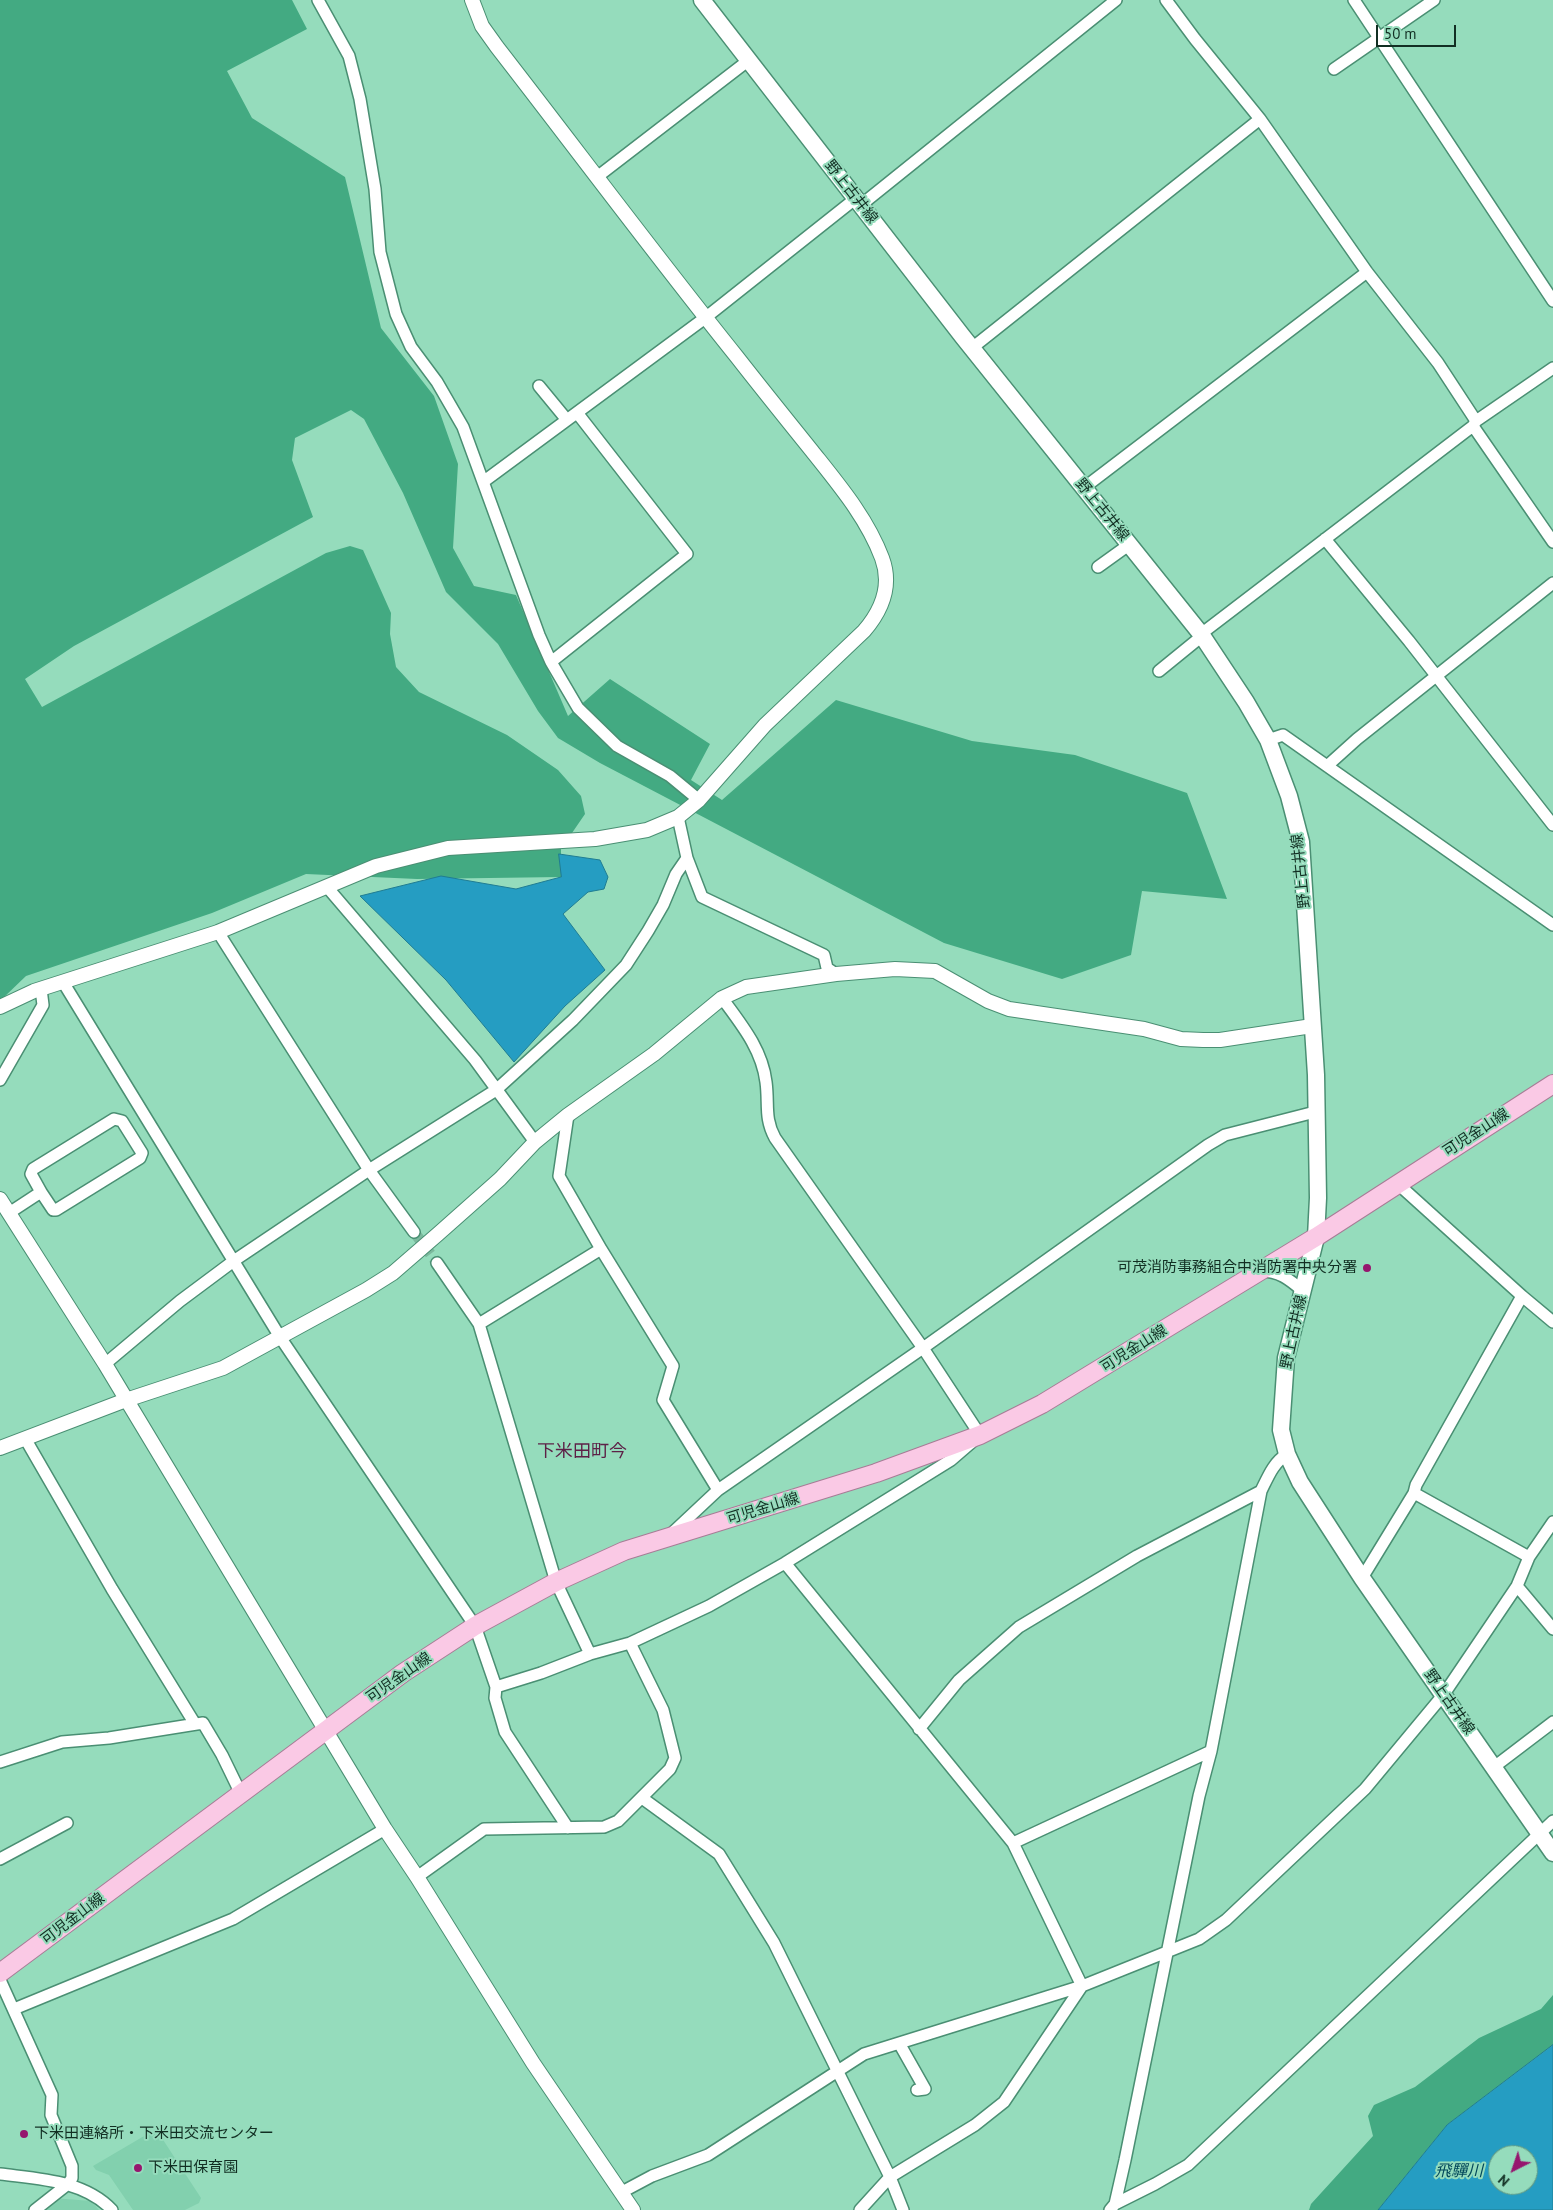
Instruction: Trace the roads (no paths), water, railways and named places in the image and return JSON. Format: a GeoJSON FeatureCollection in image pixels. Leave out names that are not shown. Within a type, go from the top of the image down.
{"type":"FeatureCollection","features":[{"type":"Feature","properties":{"kind":"main road","name":"野上古井線"},"geometry":{"type":"LineString","coordinates":[[702,0],[972,348],[1202,635],[1246,702],[1268,740],[1289,796],[1301,842],[1316,1075],[1315,1112],[1318,1198],[1316,1237],[1286,1358],[1280,1423],[1287,1454],[1300,1482],[1362,1578],[1553,1853]]}},
{"type":"Feature","properties":{"kind":"main road","name":"可児金山線"},"geometry":{"type":"LineString","coordinates":[[0,1973],[404,1674],[475,1626],[556,1582],[624,1551],[876,1473],[980,1435],[1042,1404],[1316,1237],[1553,1084]]}},
{"type":"Feature","properties":{"kind":"street"},"geometry":{"type":"LineString","coordinates":[[318,0],[350,56],[360,99],[375,189],[380,252],[396,314],[411,347],[437,382],[464,427],[539,635],[551,662],[578,708],[618,746],[670,776],[699,800]]}},
{"type":"Feature","properties":{"kind":"street"},"geometry":{"type":"LineString","coordinates":[[0,1007],[40,989],[218,932],[376,866],[448,848],[595,839],[647,830],[678,817],[699,800],[765,725],[876,616],[882,604],[886,580],[883,560],[871,532],[846,493],[705,318],[492,40],[482,26],[472,0]]}},
{"type":"Feature","properties":{"kind":"street"},"geometry":{"type":"LineString","coordinates":[[483,482],[567,420],[578,414],[858,202],[1116,0]]}},
{"type":"Feature","properties":{"kind":"street"},"geometry":{"type":"LineString","coordinates":[[1166,0],[1260,119],[1367,272],[1438,363],[1553,542]]}},
{"type":"Feature","properties":{"kind":"street"},"geometry":{"type":"LineString","coordinates":[[1354,0],[1553,301]]}},
{"type":"Feature","properties":{"kind":"street"},"geometry":{"type":"LineString","coordinates":[[1334,69],[1434,0]]}},
{"type":"Feature","properties":{"kind":"street"},"geometry":{"type":"LineString","coordinates":[[597,177],[749,60]]}},
{"type":"Feature","properties":{"kind":"street"},"geometry":{"type":"LineString","coordinates":[[972,348],[1260,119]]}},
{"type":"Feature","properties":{"kind":"street"},"geometry":{"type":"LineString","coordinates":[[1085,487],[1367,272]]}},
{"type":"Feature","properties":{"kind":"street"},"geometry":{"type":"LineString","coordinates":[[1159,671],[1202,635],[1475,423],[1553,368]]}},
{"type":"Feature","properties":{"kind":"street"},"geometry":{"type":"LineString","coordinates":[[539,386],[567,420]]}},
{"type":"Feature","properties":{"kind":"street"},"geometry":{"type":"LineString","coordinates":[[551,662],[687,554],[578,414]]}},
{"type":"Feature","properties":{"kind":"street"},"geometry":{"type":"LineString","coordinates":[[1325,539],[1436,675],[1553,824]]}},
{"type":"Feature","properties":{"kind":"street"},"geometry":{"type":"LineString","coordinates":[[1098,567],[1130,544]]}},
{"type":"Feature","properties":{"kind":"street"},"geometry":{"type":"LineString","coordinates":[[1328,766],[1357,739],[1553,583]]}},
{"type":"Feature","properties":{"kind":"street"},"geometry":{"type":"LineString","coordinates":[[1268,740],[1283,735],[1553,925]]}},
{"type":"Feature","properties":{"kind":"street"},"geometry":{"type":"LineString","coordinates":[[678,817],[687,858],[702,897],[824,955],[827,968],[836,974]]}},
{"type":"Feature","properties":{"kind":"street"},"geometry":{"type":"LineString","coordinates":[[106,1364],[180,1301],[235,1260],[369,1170],[496,1090],[573,1020],[626,965],[663,905],[676,874],[687,858]]}},
{"type":"Feature","properties":{"kind":"street"},"geometry":{"type":"LineString","coordinates":[[327,886],[475,1060],[535,1142]]}},
{"type":"Feature","properties":{"kind":"street"},"geometry":{"type":"LineString","coordinates":[[218,932],[369,1170],[414,1232]]}},
{"type":"Feature","properties":{"kind":"street"},"geometry":{"type":"LineString","coordinates":[[0,1448],[26,1440],[126,1400],[223,1368],[366,1290],[393,1273],[500,1179],[535,1142],[568,1115],[654,1054],[722,998],[746,987],[836,974],[895,969],[935,971],[988,1001],[1009,1009],[1144,1029],[1181,1038],[1220,1040],[1312,1026]]}},
{"type":"Feature","properties":{"kind":"street"},"geometry":{"type":"LineString","coordinates":[[63,982],[280,1336],[475,1626],[496,1687],[495,1698],[505,1732],[568,1828]]}},
{"type":"Feature","properties":{"kind":"street"},"geometry":{"type":"LineString","coordinates":[[0,1080],[43,1005],[40,989]]}},
{"type":"Feature","properties":{"kind":"street"},"geometry":{"type":"LineString","coordinates":[[496,1687],[542,1673],[590,1654],[630,1643],[709,1606],[785,1564],[951,1460],[980,1435],[923,1348],[775,1138],[768,1126],[766,1083],[761,1060],[747,1031],[722,998]]}},
{"type":"Feature","properties":{"kind":"street"},"geometry":{"type":"LineString","coordinates":[[665,1539],[718,1490],[923,1348],[1208,1145],[1225,1135],[1315,1112]]}},
{"type":"Feature","properties":{"kind":"street"},"geometry":{"type":"LineString","coordinates":[[568,1115],[559,1176],[601,1249],[673,1366],[663,1400],[718,1490]]}},
{"type":"Feature","properties":{"kind":"street"},"geometry":{"type":"LineString","coordinates":[[114,1118],[122,1121],[142,1152],[140,1158],[56,1210],[53,1210],[41,1192],[31,1174],[33,1169],[114,1118]]}},
{"type":"Feature","properties":{"kind":"street"},"geometry":{"type":"LineString","coordinates":[[1398,1184],[1553,1322]]}},
{"type":"Feature","properties":{"kind":"street"},"geometry":{"type":"LineString","coordinates":[[9,1213],[41,1192]]}},
{"type":"Feature","properties":{"kind":"street"},"geometry":{"type":"LineString","coordinates":[[0,1199],[106,1364],[286,1663],[325,1732],[385,1829],[533,2063],[622,2192],[632,2210]]}},
{"type":"Feature","properties":{"kind":"street"},"geometry":{"type":"LineString","coordinates":[[478,1324],[601,1249]]}},
{"type":"Feature","properties":{"kind":"street"},"geometry":{"type":"LineString","coordinates":[[437,1263],[478,1324],[556,1582],[590,1654]]}},
{"type":"Feature","properties":{"kind":"street"},"geometry":{"type":"LineString","coordinates":[[1260,1271],[1270,1271],[1285,1276],[1303,1291]]}},
{"type":"Feature","properties":{"kind":"street"},"geometry":{"type":"LineString","coordinates":[[1362,1578],[1414,1493],[1416,1484],[1522,1296]]}},
{"type":"Feature","properties":{"kind":"street"},"geometry":{"type":"LineString","coordinates":[[26,1440],[112,1589],[195,1724]]}},
{"type":"Feature","properties":{"kind":"street"},"geometry":{"type":"LineString","coordinates":[[1112,2207],[1199,1796],[1211,1751],[1261,1491],[1279,1459],[1287,1454]]}},
{"type":"Feature","properties":{"kind":"street"},"geometry":{"type":"LineString","coordinates":[[918,1728],[959,1680],[1019,1627],[1137,1556],[1261,1491]]}},
{"type":"Feature","properties":{"kind":"street"},"geometry":{"type":"LineString","coordinates":[[1414,1493],[1529,1557]]}},
{"type":"Feature","properties":{"kind":"street"},"geometry":{"type":"LineString","coordinates":[[622,2192],[652,2176],[708,2155],[864,2054],[1082,1986],[1199,1940],[1226,1920],[1292,1860],[1365,1789],[1444,1694],[1517,1586],[1529,1557],[1553,1522]]}},
{"type":"Feature","properties":{"kind":"street"},"geometry":{"type":"LineString","coordinates":[[785,1564],[1013,1843],[1082,1986]]}},
{"type":"Feature","properties":{"kind":"street"},"geometry":{"type":"LineString","coordinates":[[1517,1586],[1553,1629]]}},
{"type":"Feature","properties":{"kind":"street"},"geometry":{"type":"LineString","coordinates":[[417,1877],[484,1829],[604,1827],[618,1821],[670,1768],[675,1758],[663,1710],[630,1643]]}},
{"type":"Feature","properties":{"kind":"street"},"geometry":{"type":"LineString","coordinates":[[1494,1767],[1553,1722]]}},
{"type":"Feature","properties":{"kind":"street"},"geometry":{"type":"LineString","coordinates":[[0,1762],[62,1742],[109,1738],[203,1723],[242,1794]]}},
{"type":"Feature","properties":{"kind":"street"},"geometry":{"type":"LineString","coordinates":[[1013,1843],[1211,1751]]}},
{"type":"Feature","properties":{"kind":"street"},"geometry":{"type":"LineString","coordinates":[[642,1798],[719,1854],[774,1943],[890,2177],[903,2210]]}},
{"type":"Feature","properties":{"kind":"street"},"geometry":{"type":"LineString","coordinates":[[1112,2207],[1188,2165],[1553,1821]]}},
{"type":"Feature","properties":{"kind":"street"},"geometry":{"type":"LineString","coordinates":[[0,1859],[67,1823]]}},
{"type":"Feature","properties":{"kind":"street"},"geometry":{"type":"LineString","coordinates":[[14,2009],[233,1919],[385,1829]]}},
{"type":"Feature","properties":{"kind":"street"},"geometry":{"type":"LineString","coordinates":[[0,1980],[52,2095],[51,2115],[72,2166],[72,2178],[68,2184],[35,2210]]}},
{"type":"Feature","properties":{"kind":"street"},"geometry":{"type":"LineString","coordinates":[[860,2210],[890,2177],[975,2125],[1004,2102],[1082,1986]]}},
{"type":"Feature","properties":{"kind":"street"},"geometry":{"type":"LineString","coordinates":[[899,2043],[925,2089],[917,2090]]}},
{"type":"Feature","properties":{"kind":"street"},"geometry":{"type":"LineString","coordinates":[[0,2174],[68,2184],[94,2196],[112,2210]]}},
{"type":"Feature","properties":{"kind":"water"},"geometry":{"type":"Polygon","coordinates":[[[559,854],[600,860],[608,877],[604,889],[588,892],[563,914],[605,970],[565,1006],[514,1062],[446,980],[360,896],[441,876],[516,889],[561,877],[559,854]]]}},
{"type":"Feature","properties":{"kind":"water","name":"飛驒川"},"geometry":{"type":"Polygon","coordinates":[[[1553,2045],[1553,2210],[1378,2210],[1447,2125],[1553,2045]]]}},
{"type":"Feature","properties":{"kind":"tunnel"},"geometry":{"type":"LineString","coordinates":[[414,1232],[437,1263]]}},
{"type":"Feature","properties":{"kind":"place","name":"可茂消防事務組合中消防署中央分署"},"geometry":{"type":"Point","coordinates":[1367,1268]}},
{"type":"Feature","properties":{"kind":"place","name":"下米田連絡所・下米田交流センター"},"geometry":{"type":"Point","coordinates":[24,2134]}},
{"type":"Feature","properties":{"kind":"place","name":"下米田保育園"},"geometry":{"type":"Point","coordinates":[138,2168]}},
{"type":"Feature","properties":{"kind":"district","name":"下米田町今"},"geometry":{"type":"Point","coordinates":[582,1452]}}]}
